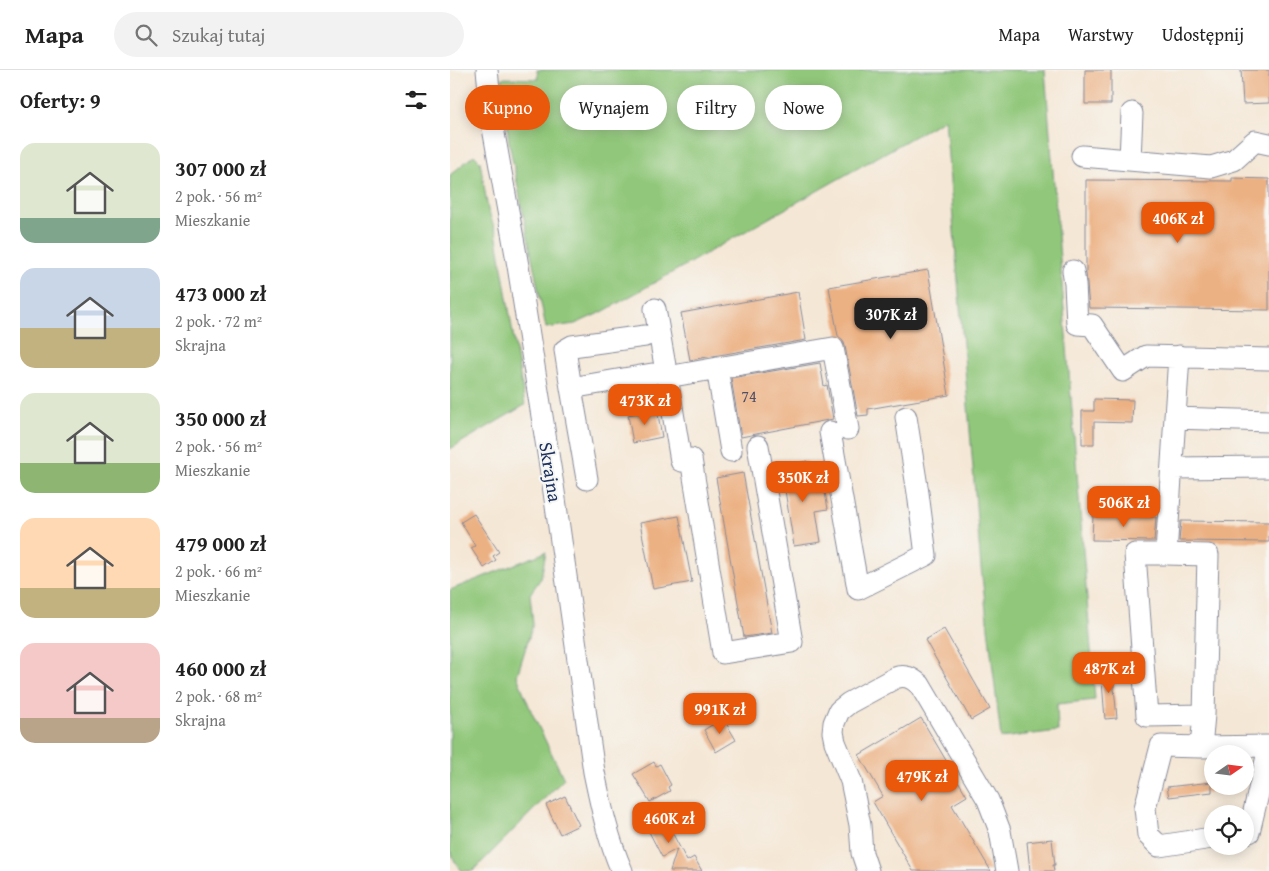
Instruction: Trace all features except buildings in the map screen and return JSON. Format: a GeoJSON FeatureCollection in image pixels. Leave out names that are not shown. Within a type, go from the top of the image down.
{"type":"FeatureCollection","features":[{"type":"Feature","properties":{"kind":"street","name":"Skrajna"},"geometry":{"type":"LineString","coordinates":[[487,70],[493,128],[518,266],[552,477],[594,772],[607,828],[622,871]]}},
{"type":"Feature","properties":{"kind":"street"},"geometry":{"type":"LineString","coordinates":[[1130,160],[1132,113]]}},
{"type":"Feature","properties":{"kind":"street"},"geometry":{"type":"LineString","coordinates":[[1082,156],[1211,167],[1234,160],[1255,141],[1269,144]]}},
{"type":"Feature","properties":{"kind":"street"},"geometry":{"type":"LineString","coordinates":[[1073,271],[1077,324],[1092,325],[1123,372],[1146,356],[1269,358]]}},
{"type":"Feature","properties":{"kind":"street"},"geometry":{"type":"LineString","coordinates":[[655,309],[659,376],[686,460],[723,653],[792,642],[758,446]]}},
{"type":"Feature","properties":{"kind":"street"},"geometry":{"type":"LineString","coordinates":[[587,479],[565,350],[572,346],[645,336]]}},
{"type":"Feature","properties":{"kind":"street"},"geometry":{"type":"LineString","coordinates":[[571,388],[717,368],[833,348],[839,430],[858,590],[926,555],[906,417]]}},
{"type":"Feature","properties":{"kind":"street"},"geometry":{"type":"LineString","coordinates":[[1166,554],[1179,356]]}},
{"type":"Feature","properties":{"kind":"street"},"geometry":{"type":"LineString","coordinates":[[717,368],[731,451]]}},
{"type":"Feature","properties":{"kind":"street"},"geometry":{"type":"LineString","coordinates":[[1175,418],[1269,421]]}},
{"type":"Feature","properties":{"kind":"street"},"geometry":{"type":"LineString","coordinates":[[1172,468],[1269,468]]}},
{"type":"Feature","properties":{"kind":"street"},"geometry":{"type":"LineString","coordinates":[[1201,747],[1204,715],[1208,556],[1135,554],[1147,716],[1204,715]]}},
{"type":"Feature","properties":{"kind":"street"},"geometry":{"type":"LineString","coordinates":[[868,871],[862,854],[860,825],[850,781],[835,742],[834,723],[839,711],[849,702],[901,675],[915,680],[920,685],[988,800],[1000,830],[1006,871]]}},
{"type":"Feature","properties":{"kind":"street"},"geometry":{"type":"LineString","coordinates":[[1204,839],[1159,846],[1148,835],[1145,808],[1161,746],[1269,747],[1254,811]]}},
{"type":"Feature","properties":{"kind":"green space"},"geometry":{"type":"Polygon","coordinates":[[[537,70],[1045,70],[1095,700],[1057,704],[1058,731],[1001,738],[981,568],[945,119],[604,311],[575,324],[546,328],[508,130],[550,130],[550,85],[503,85],[502,78],[538,79],[537,70]]]}},
{"type":"Feature","properties":{"kind":"green space"},"geometry":{"type":"Polygon","coordinates":[[[474,155],[480,161],[488,210],[496,232],[525,405],[450,449],[450,175],[474,155]]]}},
{"type":"Feature","properties":{"kind":"green space"},"geometry":{"type":"Polygon","coordinates":[[[546,552],[541,578],[530,594],[533,624],[517,676],[532,713],[564,779],[473,871],[462,871],[455,862],[450,850],[450,590],[546,552]]]}}]}
